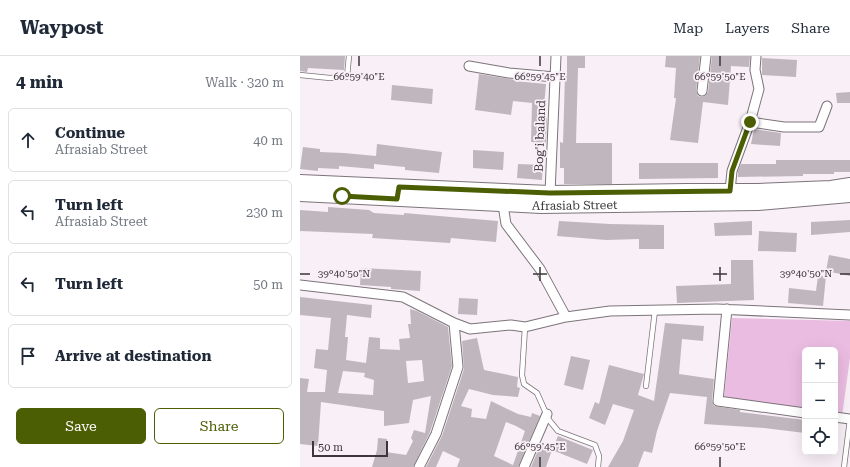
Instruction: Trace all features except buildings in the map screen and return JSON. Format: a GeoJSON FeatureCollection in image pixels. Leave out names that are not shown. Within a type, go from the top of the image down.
{"type":"FeatureCollection","features":[{"type":"Feature","properties":{"kind":"main road","name":"Afrasiab Street"},"geometry":{"type":"LineString","coordinates":[[300,182],[342,190],[398,193],[757,191],[831,188],[850,185]]}},
{"type":"Feature","properties":{"kind":"main road","name":"Afrasiab Street"},"geometry":{"type":"LineString","coordinates":[[300,194],[342,190]]}},
{"type":"Feature","properties":{"kind":"main road","name":"Afrasiab Street"},"geometry":{"type":"LineString","coordinates":[[398,193],[503,205],[541,206],[758,203],[850,194]]}},
{"type":"Feature","properties":{"kind":"street","name":"Bog'i baland"},"geometry":{"type":"LineString","coordinates":[[550,193],[556,56]]}},
{"type":"Feature","properties":{"kind":"street"},"geometry":{"type":"LineString","coordinates":[[702,92],[706,56]]}},
{"type":"Feature","properties":{"kind":"street"},"geometry":{"type":"LineString","coordinates":[[730,191],[732,171],[750,122],[759,89],[755,70],[756,56]]}},
{"type":"Feature","properties":{"kind":"street"},"geometry":{"type":"LineString","coordinates":[[469,66],[509,73],[555,77]]}},
{"type":"Feature","properties":{"kind":"street"},"geometry":{"type":"LineString","coordinates":[[750,122],[784,128],[819,127],[827,106]]}},
{"type":"Feature","properties":{"kind":"street"},"geometry":{"type":"LineString","coordinates":[[503,205],[506,224],[540,269],[566,317]]}},
{"type":"Feature","properties":{"kind":"street"},"geometry":{"type":"LineString","coordinates":[[300,285],[403,297],[454,323],[470,329],[511,325],[525,327],[566,317],[610,311],[727,309],[850,315]]}},
{"type":"Feature","properties":{"kind":"street"},"geometry":{"type":"LineString","coordinates":[[727,309],[718,401],[802,413]]}},
{"type":"Feature","properties":{"kind":"street"},"geometry":{"type":"LineString","coordinates":[[419,467],[436,434],[458,367],[454,323]]}},
{"type":"Feature","properties":{"kind":"street"},"geometry":{"type":"LineString","coordinates":[[524,467],[547,414]]}},
{"type":"Feature","properties":{"kind":"street"},"geometry":{"type":"LineString","coordinates":[[838,417],[850,419]]}},
{"type":"Feature","properties":{"kind":"lane"},"geometry":{"type":"LineString","coordinates":[[300,75],[330,78],[347,77],[349,56]]}},
{"type":"Feature","properties":{"kind":"lane"},"geometry":{"type":"LineString","coordinates":[[646,386],[655,310]]}},
{"type":"Feature","properties":{"kind":"lane"},"geometry":{"type":"LineString","coordinates":[[525,327],[522,375],[524,384],[537,393],[547,414],[558,431],[595,445],[599,456],[598,467]]}},
{"type":"Feature","properties":{"kind":"lane"},"geometry":{"type":"LineString","coordinates":[[844,467],[850,419]]}},
{"type":"Feature","properties":{"kind":"shaded area"},"geometry":{"type":"Polygon","coordinates":[[[732,318],[850,321],[850,358],[842,416],[838,415],[838,347],[802,347],[802,410],[724,399],[732,318]]]}},
{"type":"Feature","properties":{"kind":"route"},"geometry":{"type":"LineString","coordinates":[[342,196],[397,199],[399,187],[550,193],[730,191],[732,171],[750,122]]}}]}
